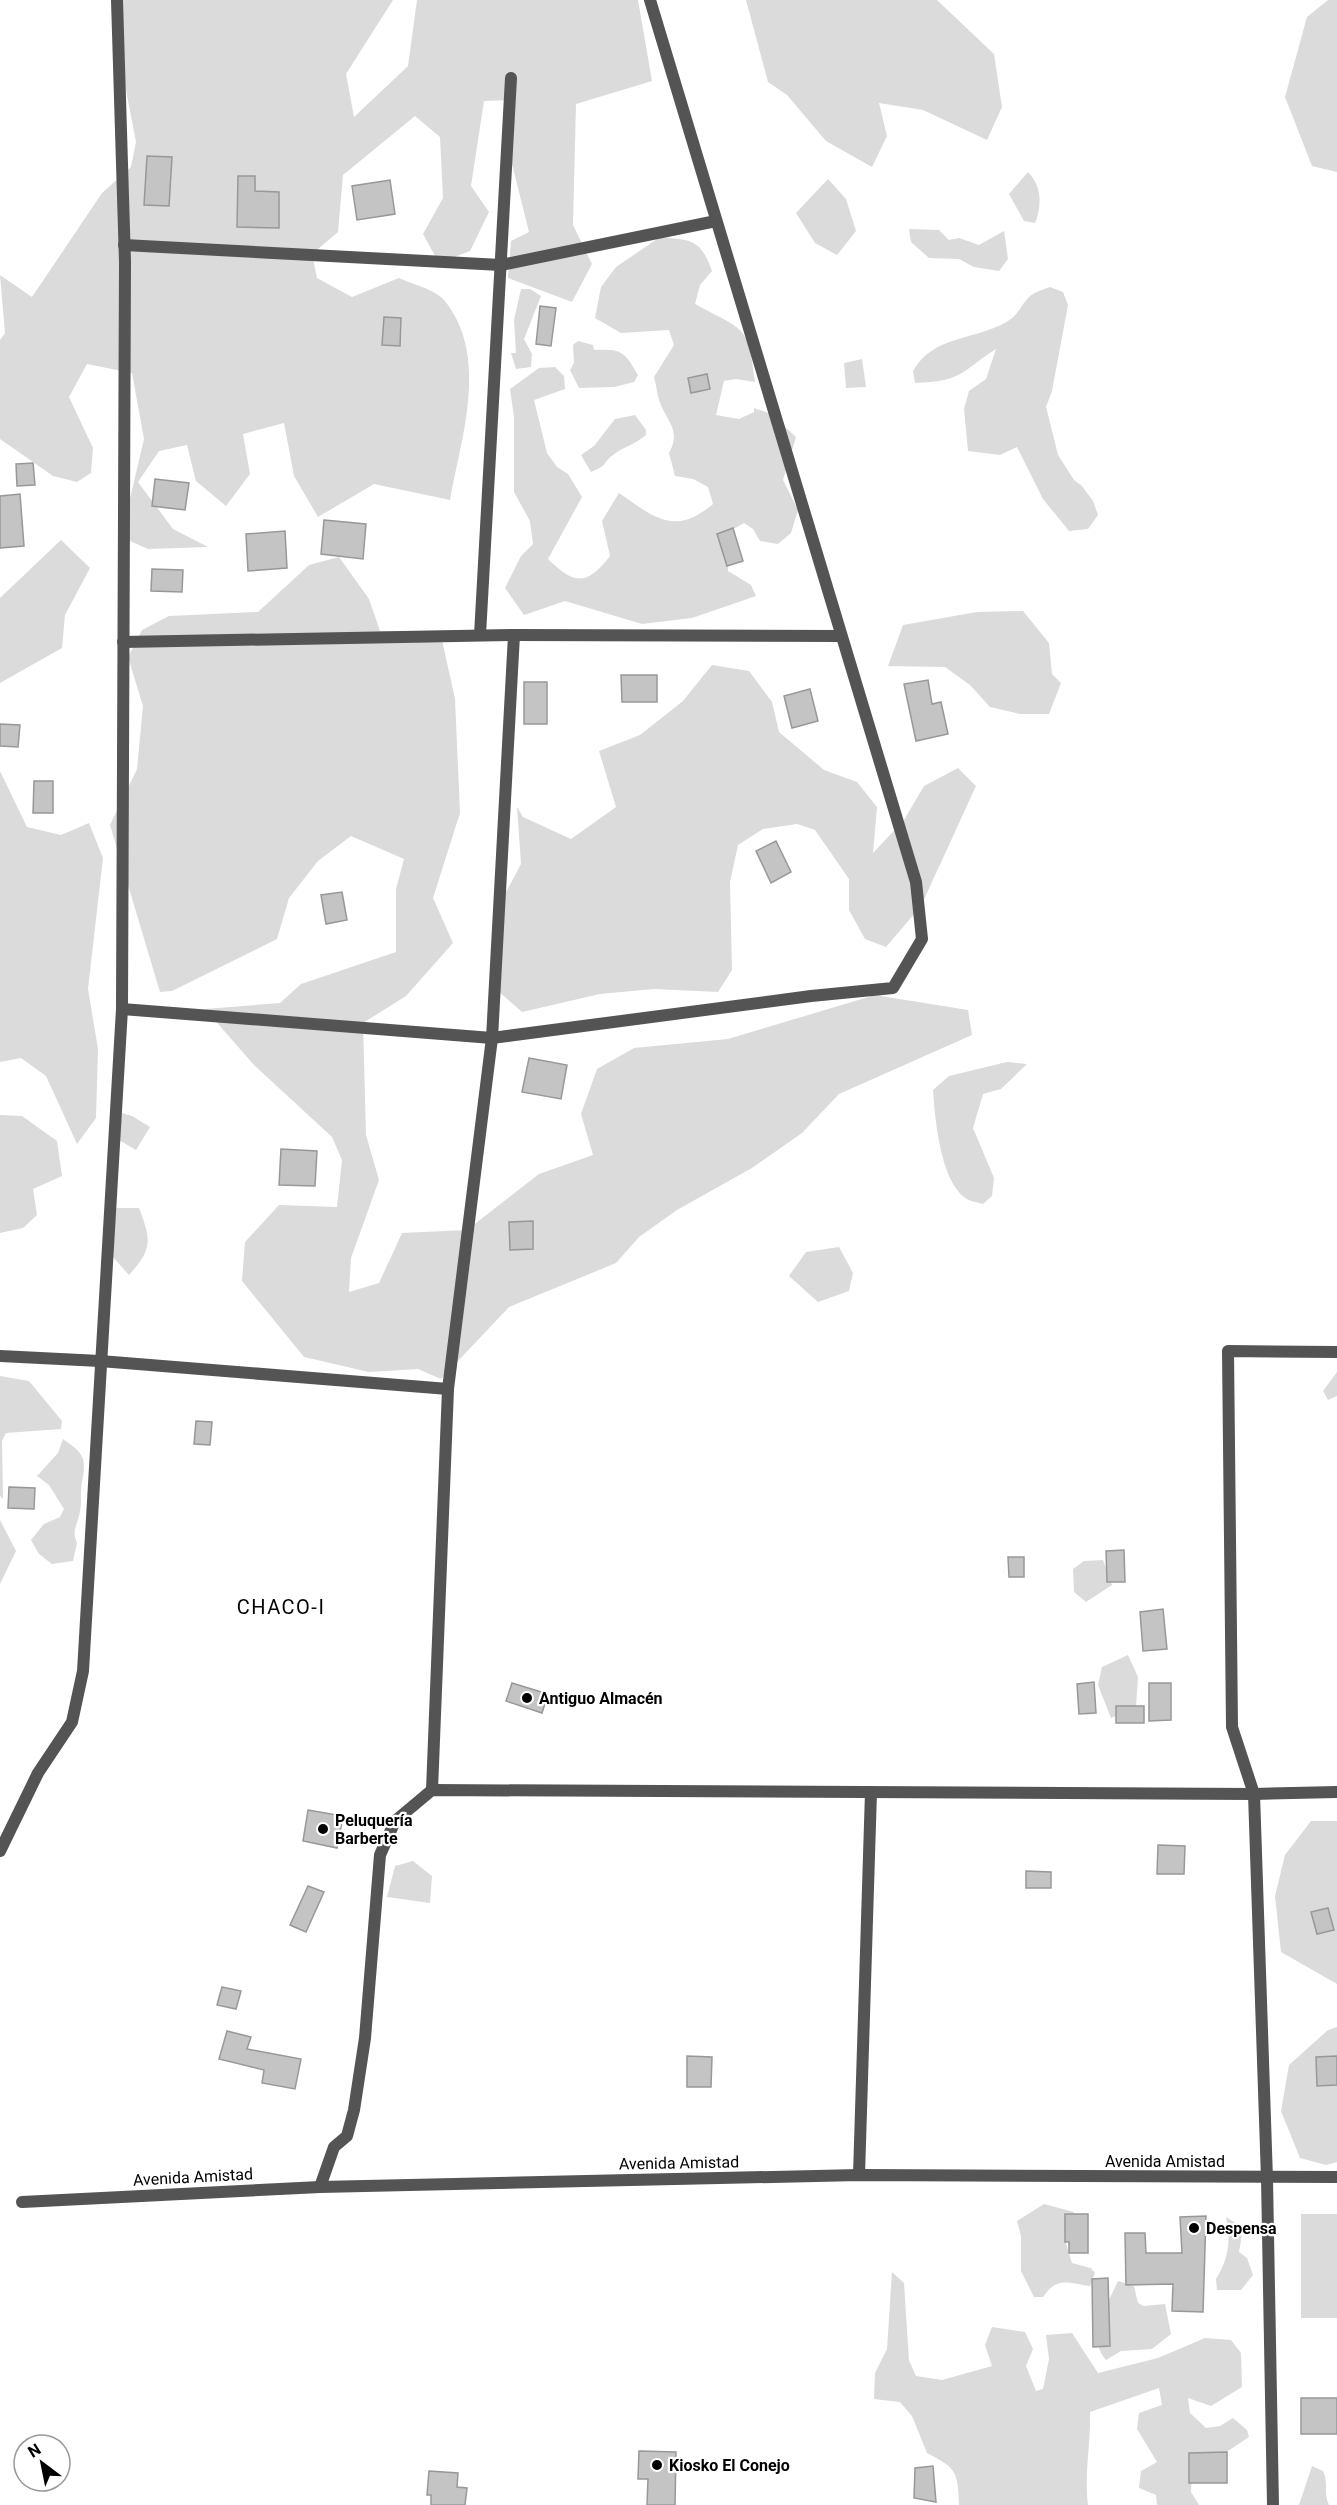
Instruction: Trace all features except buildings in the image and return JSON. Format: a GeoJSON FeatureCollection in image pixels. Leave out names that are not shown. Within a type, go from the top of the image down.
{"type":"FeatureCollection","features":[{"type":"Feature","properties":{"kind":"street"},"geometry":{"type":"LineString","coordinates":[[0,1851],[38,1773],[72,1722],[83,1671],[122,1009],[124,245],[117,0]]}},
{"type":"Feature","properties":{"kind":"street"},"geometry":{"type":"LineString","coordinates":[[122,1009],[492,1038],[893,988],[922,939],[916,882],[840,636],[651,0]]}},
{"type":"Feature","properties":{"kind":"street"},"geometry":{"type":"LineString","coordinates":[[480,635],[511,78]]}},
{"type":"Feature","properties":{"kind":"street"},"geometry":{"type":"LineString","coordinates":[[124,245],[501,265],[716,221]]}},
{"type":"Feature","properties":{"kind":"street"},"geometry":{"type":"LineString","coordinates":[[123,642],[480,635],[840,636]]}},
{"type":"Feature","properties":{"kind":"street"},"geometry":{"type":"LineString","coordinates":[[432,1790],[448,1389],[492,1038],[514,635]]}},
{"type":"Feature","properties":{"kind":"street"},"geometry":{"type":"LineString","coordinates":[[1273,2505],[1267,2179],[1254,1794],[1232,1727],[1228,1351],[1337,1352]]}},
{"type":"Feature","properties":{"kind":"street"},"geometry":{"type":"LineString","coordinates":[[0,1356],[100,1361],[448,1389]]}},
{"type":"Feature","properties":{"kind":"street"},"geometry":{"type":"LineString","coordinates":[[320,2187],[334,2147],[347,2136],[354,2110],[365,2038],[380,1856],[395,1821],[432,1790],[1254,1794],[1337,1792]]}},
{"type":"Feature","properties":{"kind":"street"},"geometry":{"type":"LineString","coordinates":[[859,2175],[871,1792]]}},
{"type":"Feature","properties":{"kind":"street","name":"Avenida Amistad"},"geometry":{"type":"LineString","coordinates":[[22,2202],[320,2187],[859,2175],[1267,2179],[1337,2177]]}},
{"type":"Feature","properties":{"kind":"shaded area"},"geometry":{"type":"Polygon","coordinates":[[[114,0],[393,0],[346,74],[354,117],[408,66],[417,0],[638,0],[652,81],[576,104],[573,225],[592,264],[572,302],[508,278],[511,241],[529,232],[512,164],[509,100],[484,101],[471,186],[489,212],[470,251],[439,263],[423,234],[443,198],[440,137],[415,116],[343,175],[338,232],[312,254],[317,278],[352,297],[399,278],[440,296],[458,322],[466,346],[469,371],[468,397],[450,500],[374,484],[318,517],[294,476],[284,423],[243,434],[250,474],[226,506],[196,481],[187,445],[159,451],[138,482],[173,529],[208,547],[148,549],[121,537],[144,439],[132,373],[87,364],[69,397],[93,448],[91,473],[77,482],[53,476],[0,439],[0,340],[5,333],[0,275],[32,297],[102,193],[131,167],[136,142],[113,23],[114,0]]]}},
{"type":"Feature","properties":{"kind":"shaded area"},"geometry":{"type":"Polygon","coordinates":[[[746,0],[937,0],[994,54],[1002,107],[987,140],[923,110],[879,103],[887,136],[872,167],[826,141],[787,95],[768,82],[746,0]]]}},
{"type":"Feature","properties":{"kind":"shaded area"},"geometry":{"type":"Polygon","coordinates":[[[1328,0],[1337,0],[1337,172],[1312,166],[1285,97],[1307,17],[1328,0]]]}},
{"type":"Feature","properties":{"kind":"shaded area"},"geometry":{"type":"Polygon","coordinates":[[[1028,172],[1036,183],[1040,203],[1035,223],[1024,221],[1009,194],[1028,172]]]}},
{"type":"Feature","properties":{"kind":"shaded area"},"geometry":{"type":"Polygon","coordinates":[[[828,179],[846,199],[856,231],[837,255],[815,243],[796,213],[828,179]]]}},
{"type":"Feature","properties":{"kind":"shaded area"},"geometry":{"type":"Polygon","coordinates":[[[909,229],[939,230],[949,240],[959,238],[979,245],[1004,231],[1008,259],[999,271],[974,267],[959,259],[929,258],[911,242],[909,229]]]}},
{"type":"Feature","properties":{"kind":"shaded area"},"geometry":{"type":"Polygon","coordinates":[[[660,237],[694,243],[704,253],[712,271],[700,285],[695,304],[734,325],[741,331],[750,349],[755,382],[736,379],[724,381],[716,415],[739,419],[754,412],[754,408],[771,414],[796,437],[783,480],[798,510],[791,533],[778,544],[760,541],[753,529],[744,523],[730,531],[728,571],[751,585],[756,596],[692,618],[642,624],[565,601],[524,615],[505,588],[521,556],[533,544],[530,521],[514,492],[514,417],[510,389],[539,368],[555,367],[564,376],[565,389],[534,400],[547,453],[557,467],[568,474],[582,497],[548,559],[557,567],[573,577],[580,578],[587,577],[602,566],[610,556],[602,521],[619,493],[654,516],[665,520],[687,520],[713,504],[708,487],[693,479],[675,476],[669,453],[674,438],[672,426],[659,400],[654,377],[674,345],[669,330],[621,333],[595,318],[601,287],[616,267],[660,237]]]}},
{"type":"Feature","properties":{"kind":"shaded area"},"geometry":{"type":"Polygon","coordinates":[[[1050,287],[1063,292],[1068,305],[1052,391],[1046,407],[1058,455],[1074,480],[1082,486],[1093,501],[1098,515],[1088,529],[1069,531],[1043,499],[1017,447],[1000,455],[968,451],[964,409],[969,391],[986,379],[996,349],[952,378],[915,383],[913,371],[932,350],[1008,321],[1030,297],[1050,287]]]}},
{"type":"Feature","properties":{"kind":"shaded area"},"geometry":{"type":"Polygon","coordinates":[[[521,289],[530,289],[541,296],[524,339],[532,354],[531,367],[516,369],[511,353],[516,353],[514,320],[521,289]]]}},
{"type":"Feature","properties":{"kind":"shaded area"},"geometry":{"type":"Polygon","coordinates":[[[578,341],[593,345],[594,350],[611,350],[621,353],[638,375],[634,382],[614,387],[579,388],[570,370],[574,363],[573,345],[578,341]]]}},
{"type":"Feature","properties":{"kind":"shaded area"},"geometry":{"type":"Polygon","coordinates":[[[862,359],[866,387],[846,388],[844,363],[862,359]]]}},
{"type":"Feature","properties":{"kind":"shaded area"},"geometry":{"type":"Polygon","coordinates":[[[635,415],[646,430],[646,435],[617,452],[603,466],[591,472],[581,455],[594,446],[615,419],[635,415]]]}},
{"type":"Feature","properties":{"kind":"shaded area"},"geometry":{"type":"Polygon","coordinates":[[[61,540],[90,568],[65,615],[62,648],[0,683],[0,598],[61,540]]]}},
{"type":"Feature","properties":{"kind":"shaded area"},"geometry":{"type":"Polygon","coordinates":[[[339,557],[369,599],[380,631],[440,631],[455,699],[460,813],[433,898],[453,943],[406,996],[363,1023],[366,1135],[379,1180],[351,1258],[349,1292],[379,1283],[402,1233],[467,1230],[539,1174],[593,1155],[581,1114],[597,1069],[634,1048],[728,1039],[875,995],[968,1010],[972,1035],[839,1094],[802,1133],[752,1168],[677,1210],[639,1237],[616,1263],[509,1307],[441,1379],[418,1369],[369,1372],[304,1357],[242,1281],[245,1242],[279,1205],[337,1207],[342,1160],[332,1137],[254,1065],[205,1009],[280,1003],[301,984],[396,952],[396,889],[404,859],[351,836],[318,861],[289,898],[277,939],[172,991],[160,992],[110,825],[137,769],[143,706],[128,657],[142,630],[169,616],[258,612],[309,565],[339,557]]]}},
{"type":"Feature","properties":{"kind":"shaded area"},"geometry":{"type":"Polygon","coordinates":[[[1023,611],[1049,643],[1052,674],[1061,683],[1049,714],[1020,714],[990,707],[970,685],[945,667],[888,666],[903,625],[977,612],[1023,611]]]}},
{"type":"Feature","properties":{"kind":"shaded area"},"geometry":{"type":"Polygon","coordinates":[[[712,665],[749,671],[772,702],[779,732],[824,770],[857,782],[877,807],[873,853],[904,820],[924,786],[958,768],[976,786],[921,906],[886,947],[865,939],[849,910],[849,879],[815,830],[797,824],[763,829],[738,845],[730,882],[732,970],[718,992],[654,989],[600,994],[522,1012],[497,990],[505,894],[521,864],[517,807],[523,817],[571,839],[616,807],[599,751],[640,735],[683,701],[712,665]]]}},
{"type":"Feature","properties":{"kind":"shaded area"},"geometry":{"type":"Polygon","coordinates":[[[0,771],[27,827],[61,835],[89,823],[103,858],[88,989],[98,1049],[96,1118],[77,1144],[46,1076],[21,1058],[0,1062],[0,771]]]}},
{"type":"Feature","properties":{"kind":"shaded area"},"geometry":{"type":"Polygon","coordinates":[[[1007,1062],[1027,1064],[1001,1089],[983,1094],[973,1128],[994,1178],[992,1196],[983,1204],[965,1198],[950,1177],[940,1148],[933,1090],[949,1076],[1007,1062]]]}},
{"type":"Feature","properties":{"kind":"shaded area"},"geometry":{"type":"Polygon","coordinates":[[[122,1113],[150,1127],[136,1150],[119,1140],[116,1119],[122,1113]]]}},
{"type":"Feature","properties":{"kind":"shaded area"},"geometry":{"type":"Polygon","coordinates":[[[0,1115],[22,1116],[57,1141],[62,1176],[33,1189],[37,1215],[23,1228],[0,1233],[0,1115]]]}},
{"type":"Feature","properties":{"kind":"shaded area"},"geometry":{"type":"Polygon","coordinates":[[[116,1208],[139,1208],[146,1228],[148,1243],[146,1250],[129,1275],[112,1256],[116,1208]]]}},
{"type":"Feature","properties":{"kind":"shaded area"},"geometry":{"type":"Polygon","coordinates":[[[839,1247],[853,1273],[849,1291],[818,1302],[789,1276],[806,1252],[839,1247]]]}},
{"type":"Feature","properties":{"kind":"shaded area"},"geometry":{"type":"Polygon","coordinates":[[[1337,1372],[1337,1396],[1328,1400],[1323,1391],[1337,1372]]]}},
{"type":"Feature","properties":{"kind":"shaded area"},"geometry":{"type":"Polygon","coordinates":[[[0,1376],[29,1381],[62,1421],[61,1429],[6,1433],[2,1441],[3,1499],[0,1496],[0,1376]]]}},
{"type":"Feature","properties":{"kind":"shaded area"},"geometry":{"type":"Polygon","coordinates":[[[63,1439],[82,1456],[84,1467],[81,1508],[75,1531],[77,1543],[73,1561],[52,1564],[39,1554],[31,1540],[44,1524],[60,1517],[64,1509],[49,1485],[37,1476],[58,1453],[63,1439]]]}},
{"type":"Feature","properties":{"kind":"shaded area"},"geometry":{"type":"Polygon","coordinates":[[[0,1520],[16,1551],[0,1584],[0,1520]]]}},
{"type":"Feature","properties":{"kind":"shaded area"},"geometry":{"type":"Polygon","coordinates":[[[1103,1560],[1112,1585],[1086,1602],[1074,1592],[1073,1569],[1084,1561],[1103,1560]]]}},
{"type":"Feature","properties":{"kind":"shaded area"},"geometry":{"type":"Polygon","coordinates":[[[1128,1655],[1138,1677],[1136,1708],[1111,1718],[1098,1685],[1102,1667],[1128,1655]]]}},
{"type":"Feature","properties":{"kind":"shaded area"},"geometry":{"type":"Polygon","coordinates":[[[1311,1821],[1337,1821],[1337,1984],[1281,1952],[1275,1896],[1285,1855],[1311,1821]]]}},
{"type":"Feature","properties":{"kind":"shaded area"},"geometry":{"type":"Polygon","coordinates":[[[413,1861],[432,1876],[430,1903],[387,1897],[395,1866],[413,1861]]]}},
{"type":"Feature","properties":{"kind":"shaded area"},"geometry":{"type":"Polygon","coordinates":[[[1337,2027],[1337,2162],[1326,2165],[1300,2158],[1281,2111],[1289,2065],[1328,2030],[1337,2027]]]}},
{"type":"Feature","properties":{"kind":"shaded area"},"geometry":{"type":"Polygon","coordinates":[[[1044,2204],[1074,2212],[1064,2237],[1072,2263],[1091,2268],[1095,2273],[1090,2286],[1063,2282],[1053,2286],[1043,2297],[1034,2297],[1021,2271],[1021,2236],[1017,2221],[1044,2204]]]}},
{"type":"Feature","properties":{"kind":"shaded area"},"geometry":{"type":"Polygon","coordinates":[[[1301,2214],[1337,2214],[1337,2318],[1301,2318],[1301,2214]]]}},
{"type":"Feature","properties":{"kind":"shaded area"},"geometry":{"type":"Polygon","coordinates":[[[1226,2217],[1243,2228],[1239,2252],[1247,2258],[1253,2275],[1241,2290],[1217,2290],[1216,2279],[1224,2264],[1228,2249],[1226,2217]]]}},
{"type":"Feature","properties":{"kind":"shaded area"},"geometry":{"type":"Polygon","coordinates":[[[892,2272],[904,2283],[909,2360],[916,2376],[942,2380],[992,2366],[985,2345],[992,2327],[1025,2332],[1033,2349],[1026,2366],[1036,2391],[1043,2389],[1049,2359],[1046,2335],[1072,2333],[1098,2373],[1158,2358],[1205,2338],[1231,2340],[1241,2353],[1242,2387],[1211,2406],[1188,2398],[1190,2413],[1206,2428],[1220,2426],[1233,2418],[1247,2430],[1249,2437],[1222,2455],[1193,2452],[1191,2492],[1199,2505],[1157,2505],[1156,2495],[1139,2488],[1141,2471],[1157,2462],[1137,2429],[1139,2413],[1162,2405],[1159,2388],[1090,2412],[1088,2505],[959,2505],[958,2485],[954,2472],[927,2453],[912,2416],[900,2402],[874,2399],[875,2373],[887,2349],[892,2272]]]}},
{"type":"Feature","properties":{"kind":"shaded area"},"geometry":{"type":"Polygon","coordinates":[[[1118,2281],[1134,2286],[1138,2303],[1144,2306],[1165,2304],[1171,2334],[1152,2349],[1121,2351],[1106,2360],[1100,2351],[1098,2332],[1118,2281]]]}},
{"type":"Feature","properties":{"kind":"shaded area"},"geometry":{"type":"Polygon","coordinates":[[[1312,2466],[1323,2471],[1329,2505],[1299,2505],[1312,2466]]]}},
{"type":"Feature","properties":{"kind":"place","name":"Antiguo Almacén"},"geometry":{"type":"Point","coordinates":[527,1698]}},
{"type":"Feature","properties":{"kind":"place","name":"Peluquería Barberte"},"geometry":{"type":"Point","coordinates":[323,1829]}},
{"type":"Feature","properties":{"kind":"place","name":"Despensa"},"geometry":{"type":"Point","coordinates":[1194,2228]}},
{"type":"Feature","properties":{"kind":"place","name":"Kiosko El Conejo"},"geometry":{"type":"Point","coordinates":[657,2465]}},
{"type":"Feature","properties":{"kind":"district","name":"CHACO-I"},"geometry":{"type":"Point","coordinates":[281,1607]}}]}
